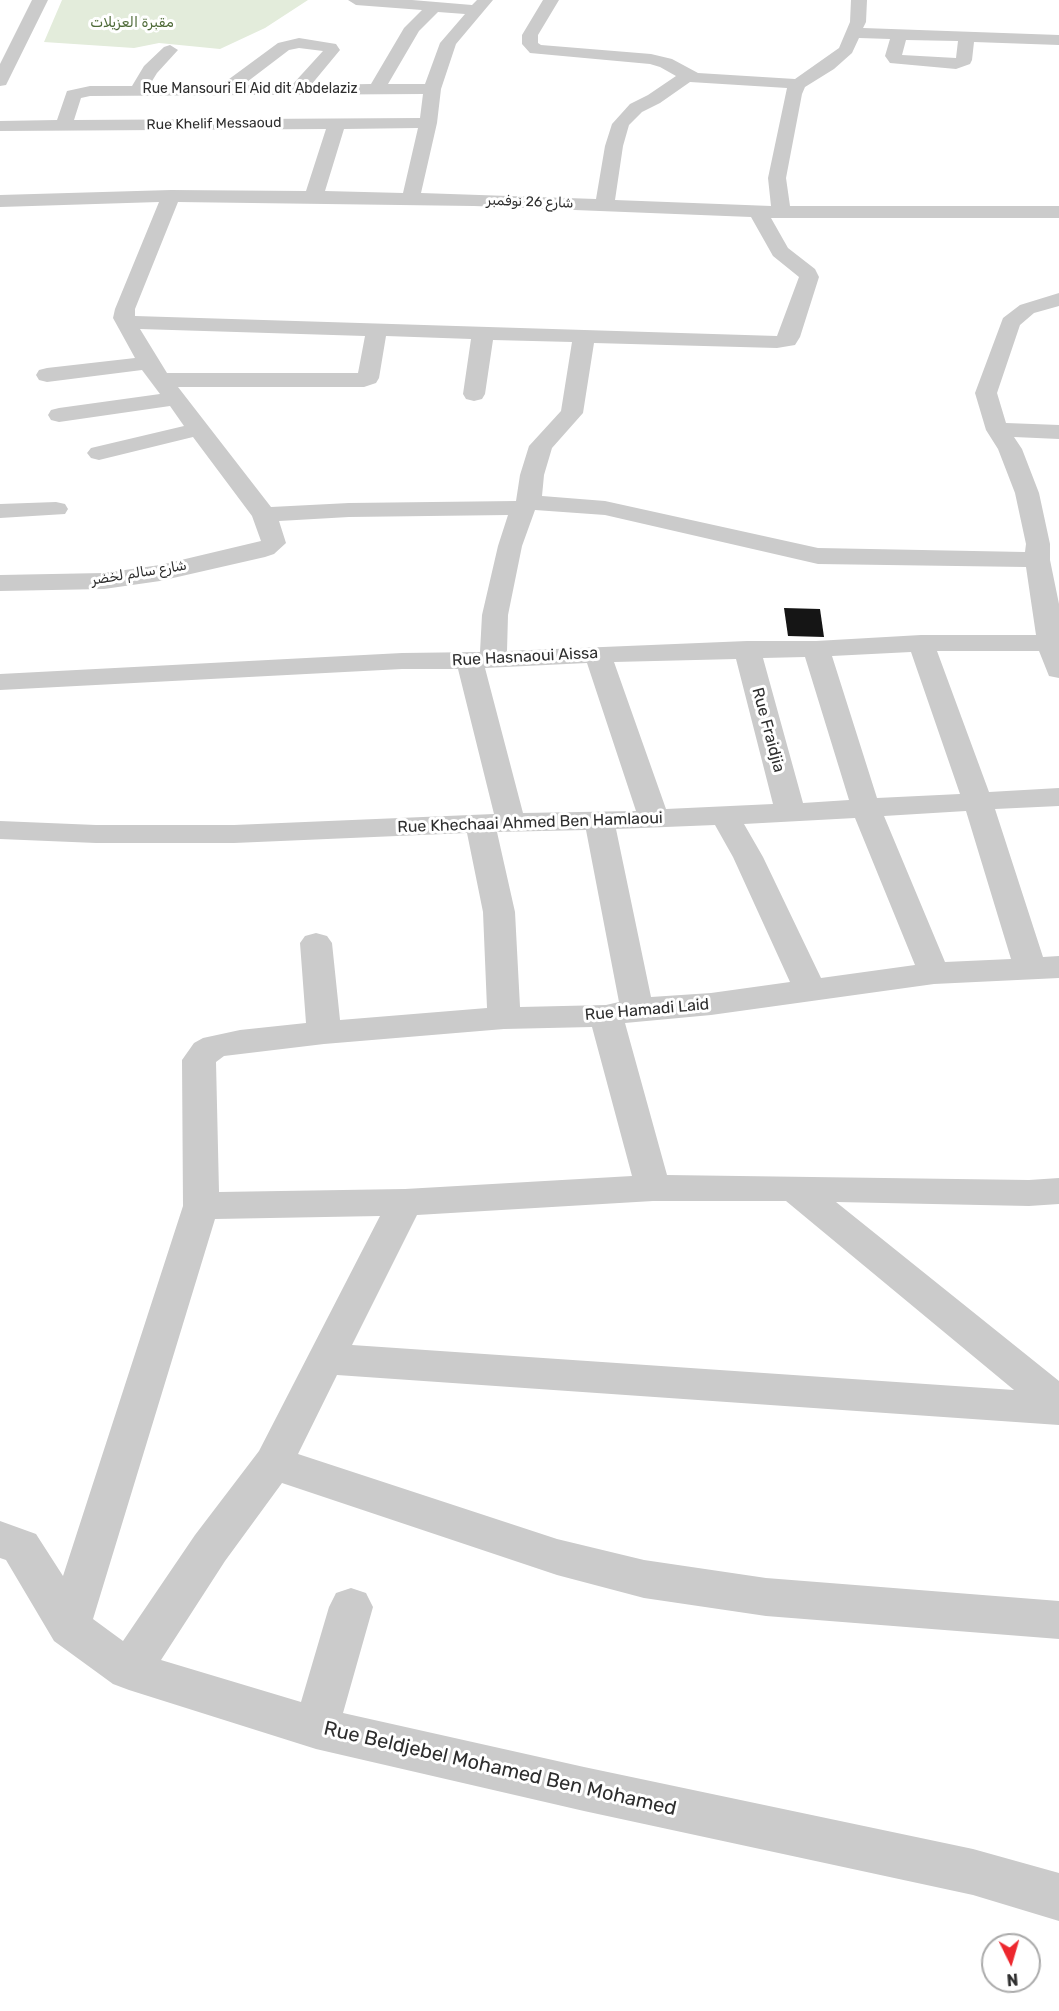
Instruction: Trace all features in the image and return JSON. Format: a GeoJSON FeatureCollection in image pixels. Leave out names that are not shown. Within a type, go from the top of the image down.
{"type":"FeatureCollection","features":[{"type":"Feature","properties":{"kind":"street"},"geometry":{"type":"LineString","coordinates":[[0,81],[40,0]]}},
{"type":"Feature","properties":{"kind":"street"},"geometry":{"type":"LineString","coordinates":[[356,0],[433,8],[480,5]]}},
{"type":"Feature","properties":{"kind":"street"},"geometry":{"type":"LineString","coordinates":[[551,0],[530,35],[532,48],[552,52],[651,59],[666,63],[681,80]]}},
{"type":"Feature","properties":{"kind":"street"},"geometry":{"type":"LineString","coordinates":[[781,213],[777,178],[793,94],[798,84],[828,65],[846,50],[858,22],[859,0]]}},
{"type":"Feature","properties":{"kind":"street"},"geometry":{"type":"LineString","coordinates":[[411,198],[428,123],[432,89],[448,43],[480,5]]}},
{"type":"Feature","properties":{"kind":"street"},"geometry":{"type":"LineString","coordinates":[[377,88],[412,28],[433,8]]}},
{"type":"Feature","properties":{"kind":"street"},"geometry":{"type":"LineString","coordinates":[[855,33],[1059,40]]}},
{"type":"Feature","properties":{"kind":"street"},"geometry":{"type":"LineString","coordinates":[[899,35],[893,56],[896,59],[956,64],[964,60],[966,38]]}},
{"type":"Feature","properties":{"kind":"street"},"geometry":{"type":"LineString","coordinates":[[227,89],[284,46],[307,43],[330,47],[332,50],[330,54],[298,88]]}},
{"type":"Feature","properties":{"kind":"street"},"geometry":{"type":"LineString","coordinates":[[138,89],[150,70],[170,50]]}},
{"type":"Feature","properties":{"kind":"street"},"geometry":{"type":"LineString","coordinates":[[653,80],[798,84]]}},
{"type":"Feature","properties":{"kind":"street"},"geometry":{"type":"LineString","coordinates":[[605,205],[614,146],[621,124],[636,108],[654,99],[681,80]]}},
{"type":"Feature","properties":{"kind":"street"},"geometry":{"type":"LineString","coordinates":[[252,123],[264,88]]}},
{"type":"Feature","properties":{"kind":"street","name":"Rue Mansouri El Aid dit Abdelaziz"},"geometry":{"type":"LineString","coordinates":[[64,125],[71,98],[76,93],[90,91],[264,88],[432,89]]}},
{"type":"Feature","properties":{"kind":"street"},"geometry":{"type":"LineString","coordinates":[[314,196],[337,123]]}},
{"type":"Feature","properties":{"kind":"street","name":"Rue Khelif Messaoud"},"geometry":{"type":"LineString","coordinates":[[0,126],[428,123]]}},
{"type":"Feature","properties":{"kind":"street"},"geometry":{"type":"LineString","coordinates":[[171,196],[125,309],[126,322],[148,363],[264,515],[526,505],[605,508],[818,556],[1037,560]]}},
{"type":"Feature","properties":{"kind":"street","name":"شارع 26 نوفمبر"},"geometry":{"type":"LineString","coordinates":[[0,201],[171,196],[314,196],[781,213],[1059,212]]}},
{"type":"Feature","properties":{"kind":"street"},"geometry":{"type":"LineString","coordinates":[[126,322],[777,342],[787,340],[809,277],[808,273],[780,252],[758,212]]}},
{"type":"Feature","properties":{"kind":"street"},"geometry":{"type":"LineString","coordinates":[[1059,299],[1021,313],[1010,322],[986,393],[997,430],[1010,449],[1027,493],[1038,544],[1037,560],[1046,604],[1050,643],[1059,669]]}},
{"type":"Feature","properties":{"kind":"street"},"geometry":{"type":"LineString","coordinates":[[162,380],[364,380],[368,378],[376,329]]}},
{"type":"Feature","properties":{"kind":"street"},"geometry":{"type":"LineString","coordinates":[[474,394],[483,333]]}},
{"type":"Feature","properties":{"kind":"street"},"geometry":{"type":"LineString","coordinates":[[511,822],[481,660],[495,615],[510,546],[526,505],[541,446],[572,413],[584,336]]}},
{"type":"Feature","properties":{"kind":"street"},"geometry":{"type":"LineString","coordinates":[[47,375],[148,363]]}},
{"type":"Feature","properties":{"kind":"street"},"geometry":{"type":"LineString","coordinates":[[59,415],[175,399]]}},
{"type":"Feature","properties":{"kind":"street"},"geometry":{"type":"LineString","coordinates":[[99,453],[198,429]]}},
{"type":"Feature","properties":{"kind":"street"},"geometry":{"type":"LineString","coordinates":[[997,430],[1059,432]]}},
{"type":"Feature","properties":{"kind":"street"},"geometry":{"type":"LineString","coordinates":[[0,511],[56,509]]}},
{"type":"Feature","properties":{"kind":"street","name":"شارع سالم لخضر"},"geometry":{"type":"LineString","coordinates":[[0,583],[104,581],[265,549],[274,543],[264,515]]}},
{"type":"Feature","properties":{"kind":"street","name":"Rue Hasnaoui Aissa"},"geometry":{"type":"LineString","coordinates":[[0,682],[402,661],[481,660],[793,646],[1050,643]]}},
{"type":"Feature","properties":{"kind":"street"},"geometry":{"type":"LineString","coordinates":[[921,644],[978,802],[1045,967]]}},
{"type":"Feature","properties":{"kind":"street"},"geometry":{"type":"LineString","coordinates":[[793,646],[866,808],[934,973]]}},
{"type":"Feature","properties":{"kind":"street","name":"Rue Fraidjia"},"geometry":{"type":"LineString","coordinates":[[747,649],[790,811]]}},
{"type":"Feature","properties":{"kind":"street"},"geometry":{"type":"LineString","coordinates":[[598,654],[654,819]]}},
{"type":"Feature","properties":{"kind":"street","name":"Rue Khechaai Ahmed Ben Hamlaoui"},"geometry":{"type":"LineString","coordinates":[[0,830],[96,834],[234,834],[511,822],[725,816],[1059,797]]}},
{"type":"Feature","properties":{"kind":"street"},"geometry":{"type":"LineString","coordinates":[[725,816],[748,857],[810,990]]}},
{"type":"Feature","properties":{"kind":"street"},"geometry":{"type":"LineString","coordinates":[[599,821],[622,1012],[653,1188]]}},
{"type":"Feature","properties":{"kind":"street"},"geometry":{"type":"LineString","coordinates":[[480,824],[499,912],[504,1018]]}},
{"type":"Feature","properties":{"kind":"street"},"geometry":{"type":"LineString","coordinates":[[316,943],[324,1033]]}},
{"type":"Feature","properties":{"kind":"street","name":"Rue Hamadi Laid"},"geometry":{"type":"LineString","coordinates":[[69,1627],[201,1206],[199,1060],[206,1051],[215,1046],[240,1041],[504,1018],[622,1012],[711,1004],[841,984],[934,973],[1045,967]]}},
{"type":"Feature","properties":{"kind":"street"},"geometry":{"type":"LineString","coordinates":[[201,1206],[405,1202],[653,1188],[1044,1192]]}},
{"type":"Feature","properties":{"kind":"street"},"geometry":{"type":"LineString","coordinates":[[794,1188],[1059,1404]]}},
{"type":"Feature","properties":{"kind":"street"},"geometry":{"type":"LineString","coordinates":[[129,1670],[210,1548],[273,1463],[405,1202]]}},
{"type":"Feature","properties":{"kind":"street"},"geometry":{"type":"LineString","coordinates":[[327,1359],[1059,1409]]}},
{"type":"Feature","properties":{"kind":"street"},"geometry":{"type":"LineString","coordinates":[[273,1463],[557,1557],[644,1579],[766,1597],[1059,1620]]}},
{"type":"Feature","properties":{"kind":"street","name":"Rue Beldjebel Mohamed Ben Mohamed"},"geometry":{"type":"LineString","coordinates":[[0,1539],[21,1548],[69,1627],[129,1670],[316,1728],[584,1789],[973,1872],[1059,1898]]}},
{"type":"Feature","properties":{"kind":"street"},"geometry":{"type":"LineString","coordinates":[[316,1728],[351,1607]]}},
{"type":"Feature","properties":{"kind":"green space","name":"مقبرة العزيلات"},"geometry":{"type":"Polygon","coordinates":[[[62,0],[308,0],[265,28],[220,49],[159,43],[134,48],[44,42],[62,0]]]}},
{"type":"Feature","properties":{"kind":"building"},"geometry":{"type":"Polygon","coordinates":[[[784,608],[820,609],[824,637],[788,636],[784,608]]]}}]}
